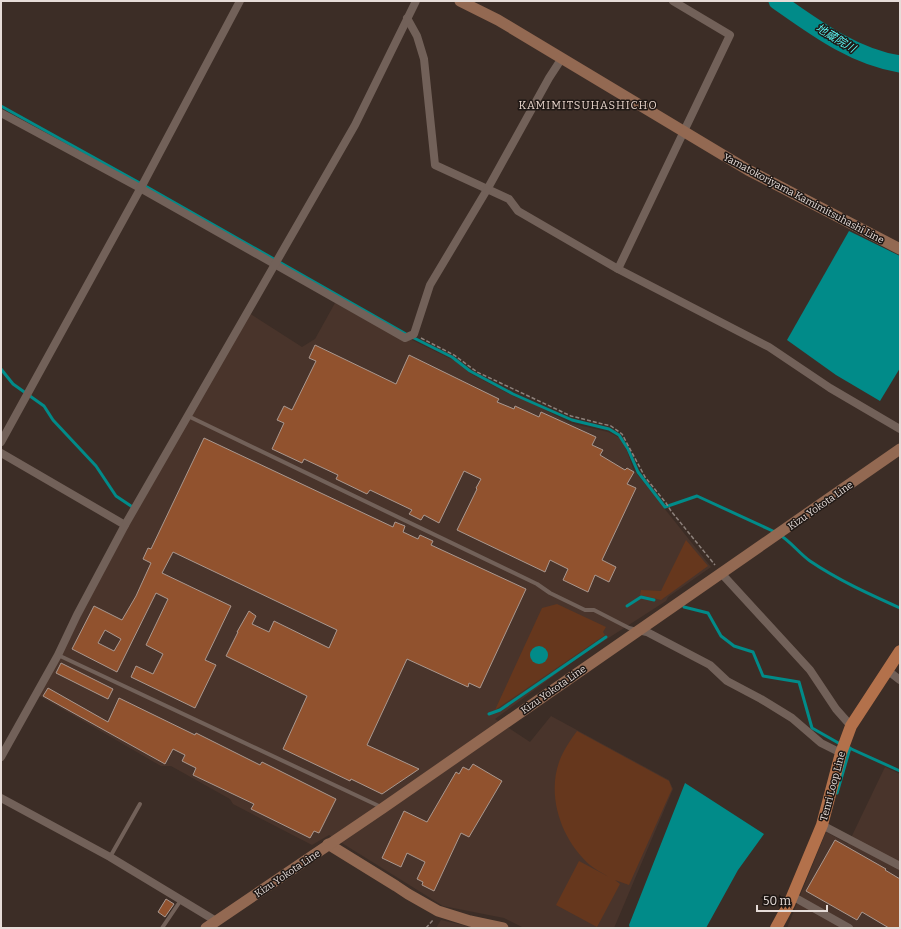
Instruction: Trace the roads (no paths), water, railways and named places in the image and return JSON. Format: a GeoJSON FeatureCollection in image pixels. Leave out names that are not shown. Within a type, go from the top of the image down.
{"type":"FeatureCollection","features":[{"type":"Feature","properties":{"kind":"main road","name":"Yamatokoriyama Kamimitsuhashi Line"},"geometry":{"type":"LineString","coordinates":[[460,1],[498,20],[748,170],[900,249]]}},
{"type":"Feature","properties":{"kind":"main road","name":"Kizu Yokota Line"},"geometry":{"type":"LineString","coordinates":[[206,928],[383,808],[900,449]]}},
{"type":"Feature","properties":{"kind":"main road","name":"Tenri Loop Line"},"geometry":{"type":"LineString","coordinates":[[776,928],[792,896],[822,825],[841,753],[851,726],[900,651]]}},
{"type":"Feature","properties":{"kind":"main road"},"geometry":{"type":"LineString","coordinates":[[328,844],[438,911],[470,921],[504,928]]}},
{"type":"Feature","properties":{"kind":"street"},"geometry":{"type":"LineString","coordinates":[[1,442],[142,185],[240,1]]}},
{"type":"Feature","properties":{"kind":"street"},"geometry":{"type":"LineString","coordinates":[[1,757],[58,655],[77,615],[125,525],[355,125],[416,1]]}},
{"type":"Feature","properties":{"kind":"street"},"geometry":{"type":"LineString","coordinates":[[618,269],[730,35],[673,1]]}},
{"type":"Feature","properties":{"kind":"street"},"geometry":{"type":"LineString","coordinates":[[407,18],[417,36],[424,59],[435,165],[488,188],[509,199],[518,211],[618,269],[768,347],[830,388],[900,429]]}},
{"type":"Feature","properties":{"kind":"street"},"geometry":{"type":"LineString","coordinates":[[1,113],[142,185],[275,264],[405,338],[414,334],[430,285],[488,188],[549,78],[562,58]]}},
{"type":"Feature","properties":{"kind":"street"},"geometry":{"type":"LineString","coordinates":[[1,453],[125,525]]}},
{"type":"Feature","properties":{"kind":"street"},"geometry":{"type":"LineString","coordinates":[[721,573],[810,670],[836,709],[851,726]]}},
{"type":"Feature","properties":{"kind":"street"},"geometry":{"type":"LineString","coordinates":[[638,630],[647,632],[710,665],[727,681],[792,718],[820,743],[841,753]]}},
{"type":"Feature","properties":{"kind":"street"},"geometry":{"type":"LineString","coordinates":[[887,670],[900,680]]}},
{"type":"Feature","properties":{"kind":"street"},"geometry":{"type":"LineString","coordinates":[[1,798],[110,857],[216,921]]}},
{"type":"Feature","properties":{"kind":"street"},"geometry":{"type":"LineString","coordinates":[[822,825],[900,866]]}},
{"type":"Feature","properties":{"kind":"street"},"geometry":{"type":"LineString","coordinates":[[792,896],[849,928]]}},
{"type":"Feature","properties":{"kind":"lane"},"geometry":{"type":"LineString","coordinates":[[187,416],[537,584],[550,593],[585,610],[594,610],[628,628],[638,630]]}},
{"type":"Feature","properties":{"kind":"lane"},"geometry":{"type":"LineString","coordinates":[[58,655],[383,808]]}},
{"type":"Feature","properties":{"kind":"lane"},"geometry":{"type":"LineString","coordinates":[[110,857],[140,804]]}},
{"type":"Feature","properties":{"kind":"lane"},"geometry":{"type":"LineString","coordinates":[[162,928],[181,900]]}},
{"type":"Feature","properties":{"kind":"water"},"geometry":{"type":"Polygon","coordinates":[[[849,231],[900,256],[900,368],[880,401],[836,375],[787,340],[849,231]]]}},
{"type":"Feature","properties":{"kind":"water"},"geometry":{"type":"Polygon","coordinates":[[[539,646],[545,649],[548,655],[545,661],[539,664],[533,661],[530,655],[533,649],[539,646]]]}},
{"type":"Feature","properties":{"kind":"water"},"geometry":{"type":"Polygon","coordinates":[[[685,783],[764,834],[738,870],[706,928],[630,928],[629,925],[685,783]]]}},
{"type":"Feature","properties":{"kind":"waterway","name":"地蔵院川"},"geometry":{"type":"LineString","coordinates":[[777,1],[835,40],[867,55],[900,64]]}},
{"type":"Feature","properties":{"kind":"waterway"},"geometry":{"type":"LineString","coordinates":[[1,106],[406,334],[452,357],[470,371],[513,394],[572,420],[609,429],[619,435],[628,449],[638,472],[665,507],[697,496],[775,532]]}},
{"type":"Feature","properties":{"kind":"waterway"},"geometry":{"type":"LineString","coordinates":[[1,369],[13,384],[44,406],[53,420],[96,466],[116,496],[131,506]]}},
{"type":"Feature","properties":{"kind":"waterway"},"geometry":{"type":"LineString","coordinates":[[780,535],[806,558],[821,568],[900,608]]}},
{"type":"Feature","properties":{"kind":"waterway"},"geometry":{"type":"LineString","coordinates":[[627,606],[641,597],[654,600]]}},
{"type":"Feature","properties":{"kind":"waterway"},"geometry":{"type":"LineString","coordinates":[[684,607],[708,613],[721,636],[734,646],[753,652],[763,676],[799,682],[812,728],[842,745]]}},
{"type":"Feature","properties":{"kind":"waterway"},"geometry":{"type":"LineString","coordinates":[[489,714],[500,710],[606,637]]}},
{"type":"Feature","properties":{"kind":"waterway"},"geometry":{"type":"LineString","coordinates":[[847,747],[900,771]]}},
{"type":"Feature","properties":{"kind":"waterway"},"geometry":{"type":"LineString","coordinates":[[837,793],[850,748]]}},
{"type":"Feature","properties":{"kind":"district","name":"KAMIMITSUHASHICHO"},"geometry":{"type":"Point","coordinates":[588,105]}}]}
